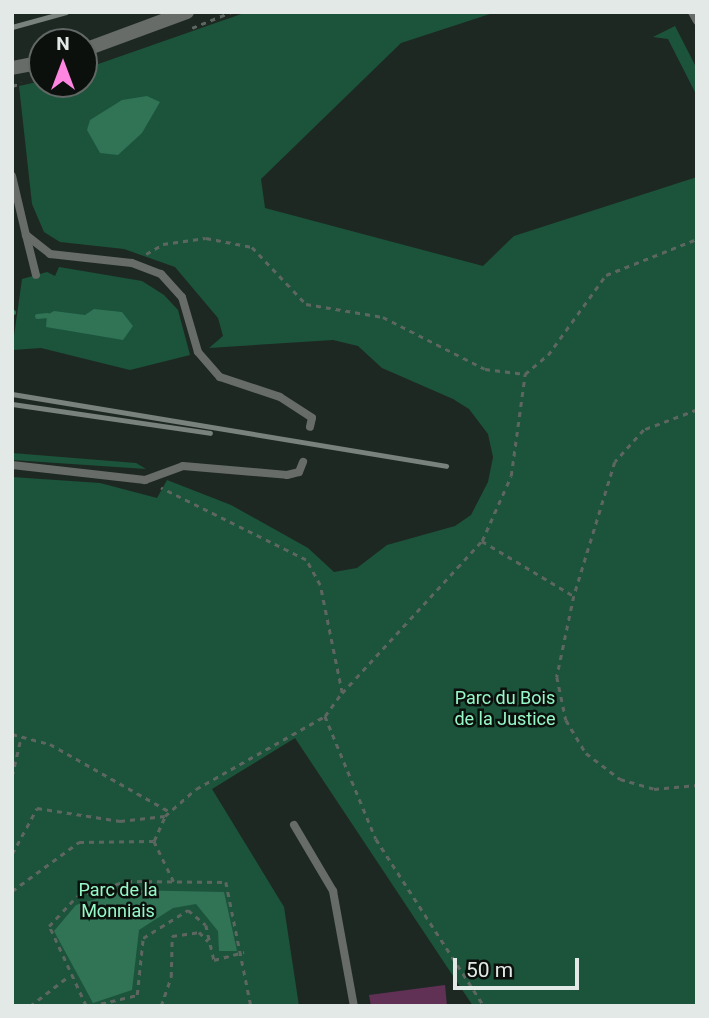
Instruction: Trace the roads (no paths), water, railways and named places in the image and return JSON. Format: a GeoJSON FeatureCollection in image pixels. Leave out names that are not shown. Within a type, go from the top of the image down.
{"type":"FeatureCollection","features":[{"type":"Feature","properties":{"kind":"street"},"geometry":{"type":"LineString","coordinates":[[98,45],[187,12]]}},
{"type":"Feature","properties":{"kind":"lane"},"geometry":{"type":"LineString","coordinates":[[692,12],[697,21]]}},
{"type":"Feature","properties":{"kind":"lane"},"geometry":{"type":"LineString","coordinates":[[12,176],[36,275]]}},
{"type":"Feature","properties":{"kind":"lane"},"geometry":{"type":"LineString","coordinates":[[26,235],[50,254],[132,263],[161,274],[181,297],[198,352],[220,377],[279,397],[312,418],[310,427]]}},
{"type":"Feature","properties":{"kind":"lane"},"geometry":{"type":"LineString","coordinates":[[12,465],[145,480],[183,466],[288,475],[299,472],[303,463]]}},
{"type":"Feature","properties":{"kind":"lane"},"geometry":{"type":"LineString","coordinates":[[294,824],[333,891],[354,1006]]}},
{"type":"Feature","properties":{"kind":"waterway"},"geometry":{"type":"LineString","coordinates":[[37,316],[47,315]]}},
{"type":"Feature","properties":{"kind":"railway"},"geometry":{"type":"LineString","coordinates":[[12,27],[66,12]]}},
{"type":"Feature","properties":{"kind":"railway"},"geometry":{"type":"LineString","coordinates":[[12,394],[446,466]]}},
{"type":"Feature","properties":{"kind":"railway"},"geometry":{"type":"LineString","coordinates":[[12,404],[210,433]]}},
{"type":"Feature","properties":{"kind":"park label","name":"Parc du Bois de la Justice"},"geometry":{"type":"Point","coordinates":[505,709]}},
{"type":"Feature","properties":{"kind":"park label","name":"Parc de la Monniais"},"geometry":{"type":"Point","coordinates":[118,901]}}]}
